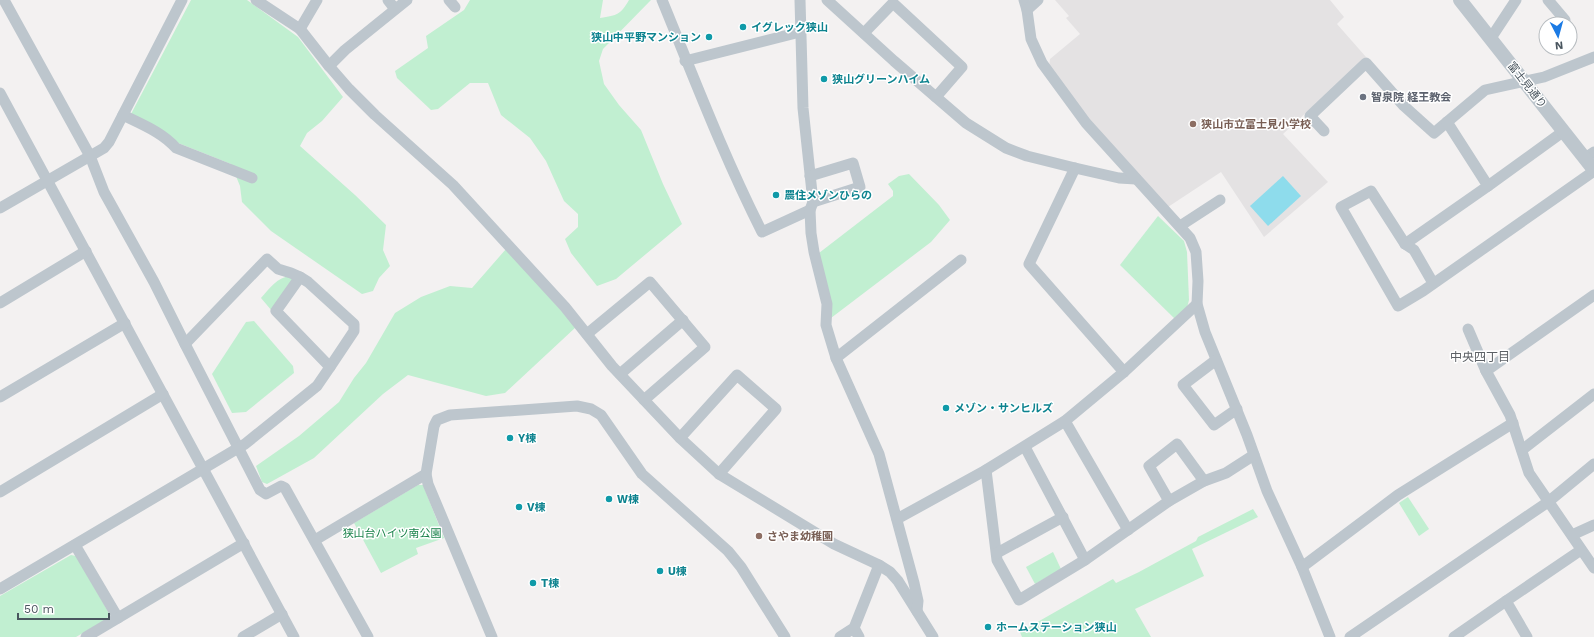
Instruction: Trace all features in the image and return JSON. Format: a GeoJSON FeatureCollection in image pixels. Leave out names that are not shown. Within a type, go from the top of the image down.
{"type":"FeatureCollection","features":[{"type":"Feature","properties":{"kind":"street"},"geometry":{"type":"LineString","coordinates":[[4,0],[90,156],[104,192],[132,240],[260,490],[266,494],[278,487],[284,487],[368,637]]}},
{"type":"Feature","properties":{"kind":"street"},"geometry":{"type":"LineString","coordinates":[[0,208],[104,148],[109,142],[182,0]]}},
{"type":"Feature","properties":{"kind":"street"},"geometry":{"type":"LineString","coordinates":[[256,0],[300,29],[349,89],[375,115],[453,185],[535,274],[587,334],[612,366],[680,438],[719,474],[834,544],[879,565],[890,572],[898,581],[933,637]]}},
{"type":"Feature","properties":{"kind":"street"},"geometry":{"type":"LineString","coordinates":[[300,29],[317,0]]}},
{"type":"Feature","properties":{"kind":"street"},"geometry":{"type":"LineString","coordinates":[[388,0],[395,9]]}},
{"type":"Feature","properties":{"kind":"street"},"geometry":{"type":"LineString","coordinates":[[329,66],[345,50],[407,0]]}},
{"type":"Feature","properties":{"kind":"street"},"geometry":{"type":"LineString","coordinates":[[662,0],[686,61],[749,207],[762,232],[812,206],[860,187],[854,163],[810,176]]}},
{"type":"Feature","properties":{"kind":"street"},"geometry":{"type":"LineString","coordinates":[[800,0],[803,108],[810,176],[814,252],[827,304],[826,325],[836,358],[879,454],[918,601],[917,612]]}},
{"type":"Feature","properties":{"kind":"street"},"geometry":{"type":"LineString","coordinates":[[827,0],[894,61],[966,123],[1006,148],[1027,156],[1075,168],[1119,178],[1136,179]]}},
{"type":"Feature","properties":{"kind":"street"},"geometry":{"type":"LineString","coordinates":[[1038,0],[1025,5],[1031,39],[1042,63],[1086,123],[1190,238],[1196,252],[1198,282],[1197,304],[1205,332],[1237,409],[1275,510],[1302,566],[1330,637]]}},
{"type":"Feature","properties":{"kind":"street","name":"富士見通り"},"geometry":{"type":"LineString","coordinates":[[1460,0],[1564,131],[1589,155],[1594,171]]}},
{"type":"Feature","properties":{"kind":"street"},"geometry":{"type":"LineString","coordinates":[[1491,38],[1516,0]]}},
{"type":"Feature","properties":{"kind":"street"},"geometry":{"type":"LineString","coordinates":[[1548,0],[1562,16]]}},
{"type":"Feature","properties":{"kind":"street"},"geometry":{"type":"LineString","coordinates":[[864,33],[893,3],[962,67],[936,97]]}},
{"type":"Feature","properties":{"kind":"street"},"geometry":{"type":"LineString","coordinates":[[686,61],[800,32]]}},
{"type":"Feature","properties":{"kind":"street"},"geometry":{"type":"LineString","coordinates":[[1324,131],[1310,116],[1366,63],[1404,106],[1434,133],[1485,90],[1524,80],[1544,77],[1594,57]]}},
{"type":"Feature","properties":{"kind":"street"},"geometry":{"type":"LineString","coordinates":[[0,93],[3,106],[47,180],[86,251],[294,637]]}},
{"type":"Feature","properties":{"kind":"street"},"geometry":{"type":"LineString","coordinates":[[122,115],[147,127],[163,137],[176,148],[252,178]]}},
{"type":"Feature","properties":{"kind":"street"},"geometry":{"type":"LineString","coordinates":[[1447,122],[1488,186]]}},
{"type":"Feature","properties":{"kind":"street"},"geometry":{"type":"LineString","coordinates":[[1405,244],[1564,131]]}},
{"type":"Feature","properties":{"kind":"street"},"geometry":{"type":"LineString","coordinates":[[1075,168],[1029,264],[1124,372]]}},
{"type":"Feature","properties":{"kind":"street"},"geometry":{"type":"LineString","coordinates":[[1433,283],[1414,250],[1405,244],[1371,191],[1341,207],[1398,306],[1433,283],[1594,171]]}},
{"type":"Feature","properties":{"kind":"street"},"geometry":{"type":"LineString","coordinates":[[1180,226],[1220,200]]}},
{"type":"Feature","properties":{"kind":"street"},"geometry":{"type":"LineString","coordinates":[[0,303],[86,251]]}},
{"type":"Feature","properties":{"kind":"street"},"geometry":{"type":"LineString","coordinates":[[0,589],[239,448],[316,386],[354,331],[354,324],[308,282],[291,273],[278,270],[267,260],[185,344]]}},
{"type":"Feature","properties":{"kind":"street"},"geometry":{"type":"LineString","coordinates":[[836,358],[960,260]]}},
{"type":"Feature","properties":{"kind":"street"},"geometry":{"type":"LineString","coordinates":[[300,277],[276,311],[330,367]]}},
{"type":"Feature","properties":{"kind":"street"},"geometry":{"type":"LineString","coordinates":[[587,334],[650,282],[684,320],[705,347],[644,400]]}},
{"type":"Feature","properties":{"kind":"street"},"geometry":{"type":"LineString","coordinates":[[1486,371],[1594,295]]}},
{"type":"Feature","properties":{"kind":"street"},"geometry":{"type":"LineString","coordinates":[[897,519],[986,470],[1065,421],[1124,372],[1197,304]]}},
{"type":"Feature","properties":{"kind":"street"},"geometry":{"type":"LineString","coordinates":[[620,374],[684,320]]}},
{"type":"Feature","properties":{"kind":"street"},"geometry":{"type":"LineString","coordinates":[[0,397],[125,323]]}},
{"type":"Feature","properties":{"kind":"street"},"geometry":{"type":"LineString","coordinates":[[1468,328],[1486,371],[1510,415],[1529,473],[1594,568]]}},
{"type":"Feature","properties":{"kind":"street"},"geometry":{"type":"LineString","coordinates":[[1216,360],[1183,385],[1214,425],[1237,409]]}},
{"type":"Feature","properties":{"kind":"street"},"geometry":{"type":"LineString","coordinates":[[680,438],[737,375],[776,409],[719,474]]}},
{"type":"Feature","properties":{"kind":"street"},"geometry":{"type":"LineString","coordinates":[[0,492],[163,394]]}},
{"type":"Feature","properties":{"kind":"street"},"geometry":{"type":"LineString","coordinates":[[1522,450],[1594,394]]}},
{"type":"Feature","properties":{"kind":"street"},"geometry":{"type":"LineString","coordinates":[[492,637],[428,484],[426,474],[434,426],[437,420],[450,415],[578,406],[591,409],[601,415],[642,474],[728,551],[741,567],[785,637]]}},
{"type":"Feature","properties":{"kind":"street"},"geometry":{"type":"LineString","coordinates":[[1065,421],[1128,530]]}},
{"type":"Feature","properties":{"kind":"street"},"geometry":{"type":"LineString","coordinates":[[1302,566],[1398,494],[1513,423]]}},
{"type":"Feature","properties":{"kind":"street"},"geometry":{"type":"LineString","coordinates":[[1169,501],[1149,466],[1176,444],[1204,481]]}},
{"type":"Feature","properties":{"kind":"street"},"geometry":{"type":"LineString","coordinates":[[1025,447],[1085,560]]}},
{"type":"Feature","properties":{"kind":"street"},"geometry":{"type":"LineString","coordinates":[[986,470],[997,560],[1019,600],[1085,560],[1169,501],[1204,481],[1226,473],[1254,455]]}},
{"type":"Feature","properties":{"kind":"street"},"geometry":{"type":"LineString","coordinates":[[1350,637],[1548,502],[1594,464]]}},
{"type":"Feature","properties":{"kind":"street"},"geometry":{"type":"LineString","coordinates":[[315,540],[426,474]]}},
{"type":"Feature","properties":{"kind":"street"},"geometry":{"type":"LineString","coordinates":[[997,553],[1063,517]]}},
{"type":"Feature","properties":{"kind":"street"},"geometry":{"type":"LineString","coordinates":[[1572,535],[1594,526]]}},
{"type":"Feature","properties":{"kind":"street"},"geometry":{"type":"LineString","coordinates":[[86,637],[244,543]]}},
{"type":"Feature","properties":{"kind":"street"},"geometry":{"type":"LineString","coordinates":[[75,545],[118,618]]}},
{"type":"Feature","properties":{"kind":"street"},"geometry":{"type":"LineString","coordinates":[[1454,637],[1581,550]]}},
{"type":"Feature","properties":{"kind":"street"},"geometry":{"type":"LineString","coordinates":[[840,637],[856,633],[879,565]]}},
{"type":"Feature","properties":{"kind":"street"},"geometry":{"type":"LineString","coordinates":[[1506,601],[1527,637]]}},
{"type":"Feature","properties":{"kind":"street"},"geometry":{"type":"LineString","coordinates":[[243,637],[282,614]]}},
{"type":"Feature","properties":{"kind":"shaded area","name":"狭山市立富士見小学校"},"geometry":{"type":"Polygon","coordinates":[[[1055,0],[1330,0],[1344,17],[1337,24],[1366,57],[1283,134],[1328,182],[1264,237],[1221,172],[1168,207],[1085,115],[1049,68],[1050,59],[1080,34],[1066,18],[1069,16],[1055,0]]]}},
{"type":"Feature","properties":{"kind":"green space"},"geometry":{"type":"Polygon","coordinates":[[[191,0],[247,0],[298,37],[343,97],[322,121],[307,133],[300,146],[386,225],[383,250],[390,266],[379,278],[373,291],[362,294],[271,231],[242,202],[240,186],[231,164],[178,143],[131,114],[191,0]]]}},
{"type":"Feature","properties":{"kind":"green space"},"geometry":{"type":"Polygon","coordinates":[[[470,0],[603,0],[600,18],[618,14],[629,0],[651,0],[603,49],[599,61],[604,84],[619,105],[641,130],[663,184],[682,224],[616,279],[597,286],[571,253],[565,239],[578,227],[578,214],[564,201],[546,161],[530,138],[501,115],[488,83],[470,83],[438,109],[431,110],[397,78],[395,71],[428,48],[426,36],[464,10],[470,0]]]}},
{"type":"Feature","properties":{"kind":"green space"},"geometry":{"type":"Polygon","coordinates":[[[909,174],[939,205],[950,220],[931,242],[831,318],[819,253],[893,196],[893,191],[888,184],[899,176],[909,174]]]}},
{"type":"Feature","properties":{"kind":"green space"},"geometry":{"type":"Polygon","coordinates":[[[1158,216],[1184,241],[1187,252],[1189,300],[1187,308],[1175,319],[1120,265],[1158,216]]]}},
{"type":"Feature","properties":{"kind":"green space"},"geometry":{"type":"Polygon","coordinates":[[[506,249],[576,327],[505,393],[486,396],[408,375],[383,394],[314,458],[267,484],[262,482],[256,466],[299,436],[339,402],[354,378],[366,363],[395,313],[421,297],[450,286],[472,288],[506,249]]]}},
{"type":"Feature","properties":{"kind":"green space"},"geometry":{"type":"Polygon","coordinates":[[[291,276],[294,281],[272,311],[261,298],[282,278],[291,276]]]}},
{"type":"Feature","properties":{"kind":"green space"},"geometry":{"type":"Polygon","coordinates":[[[254,321],[293,366],[294,373],[246,412],[232,413],[212,374],[246,322],[254,321]]]}},
{"type":"Feature","properties":{"kind":"green space","name":"狭山台ハイツ南公園"},"geometry":{"type":"Polygon","coordinates":[[[418,485],[423,485],[444,538],[416,548],[418,554],[381,573],[354,523],[418,485]]]}},
{"type":"Feature","properties":{"kind":"green space"},"geometry":{"type":"Polygon","coordinates":[[[1408,497],[1429,529],[1419,536],[1399,503],[1408,497]]]}},
{"type":"Feature","properties":{"kind":"green space"},"geometry":{"type":"Polygon","coordinates":[[[1253,509],[1258,517],[1192,549],[1204,576],[1135,609],[1151,637],[1022,637],[1020,632],[1113,579],[1116,583],[1139,572],[1196,541],[1198,537],[1253,509]]]}},
{"type":"Feature","properties":{"kind":"green space"},"geometry":{"type":"Polygon","coordinates":[[[1053,552],[1061,569],[1035,584],[1026,567],[1053,552]]]}},
{"type":"Feature","properties":{"kind":"green space"},"geometry":{"type":"Polygon","coordinates":[[[71,555],[76,556],[109,613],[107,619],[76,637],[0,637],[0,596],[71,555]]]}},
{"type":"Feature","properties":{"kind":"water"},"geometry":{"type":"Polygon","coordinates":[[[1283,176],[1301,196],[1268,226],[1250,206],[1283,176]]]}},
{"type":"Feature","properties":{"kind":"place","name":"イグレック狭山"},"geometry":{"type":"Point","coordinates":[743,27]}},
{"type":"Feature","properties":{"kind":"place","name":"狭山中平野マンション"},"geometry":{"type":"Point","coordinates":[709,37]}},
{"type":"Feature","properties":{"kind":"place","name":"狭山グリーンハイム"},"geometry":{"type":"Point","coordinates":[824,79]}},
{"type":"Feature","properties":{"kind":"place","name":"智泉院 経王教会"},"geometry":{"type":"Point","coordinates":[1363,97]}},
{"type":"Feature","properties":{"kind":"place","name":"狭山市立富士見小学校"},"geometry":{"type":"Point","coordinates":[1193,124]}},
{"type":"Feature","properties":{"kind":"place","name":"農住メゾンひらの"},"geometry":{"type":"Point","coordinates":[776,195]}},
{"type":"Feature","properties":{"kind":"place","name":"メゾン・サンヒルズ"},"geometry":{"type":"Point","coordinates":[946,408]}},
{"type":"Feature","properties":{"kind":"place","name":"Y棟"},"geometry":{"type":"Point","coordinates":[510,438]}},
{"type":"Feature","properties":{"kind":"place","name":"W棟"},"geometry":{"type":"Point","coordinates":[609,499]}},
{"type":"Feature","properties":{"kind":"place","name":"V棟"},"geometry":{"type":"Point","coordinates":[519,507]}},
{"type":"Feature","properties":{"kind":"place","name":"さやま幼稚園"},"geometry":{"type":"Point","coordinates":[759,536]}},
{"type":"Feature","properties":{"kind":"place","name":"U棟"},"geometry":{"type":"Point","coordinates":[660,571]}},
{"type":"Feature","properties":{"kind":"place","name":"T棟"},"geometry":{"type":"Point","coordinates":[533,583]}},
{"type":"Feature","properties":{"kind":"place","name":"ホームステーション狭山"},"geometry":{"type":"Point","coordinates":[988,627]}},
{"type":"Feature","properties":{"kind":"district","name":"中央四丁目"},"geometry":{"type":"Point","coordinates":[1480,357]}}]}
